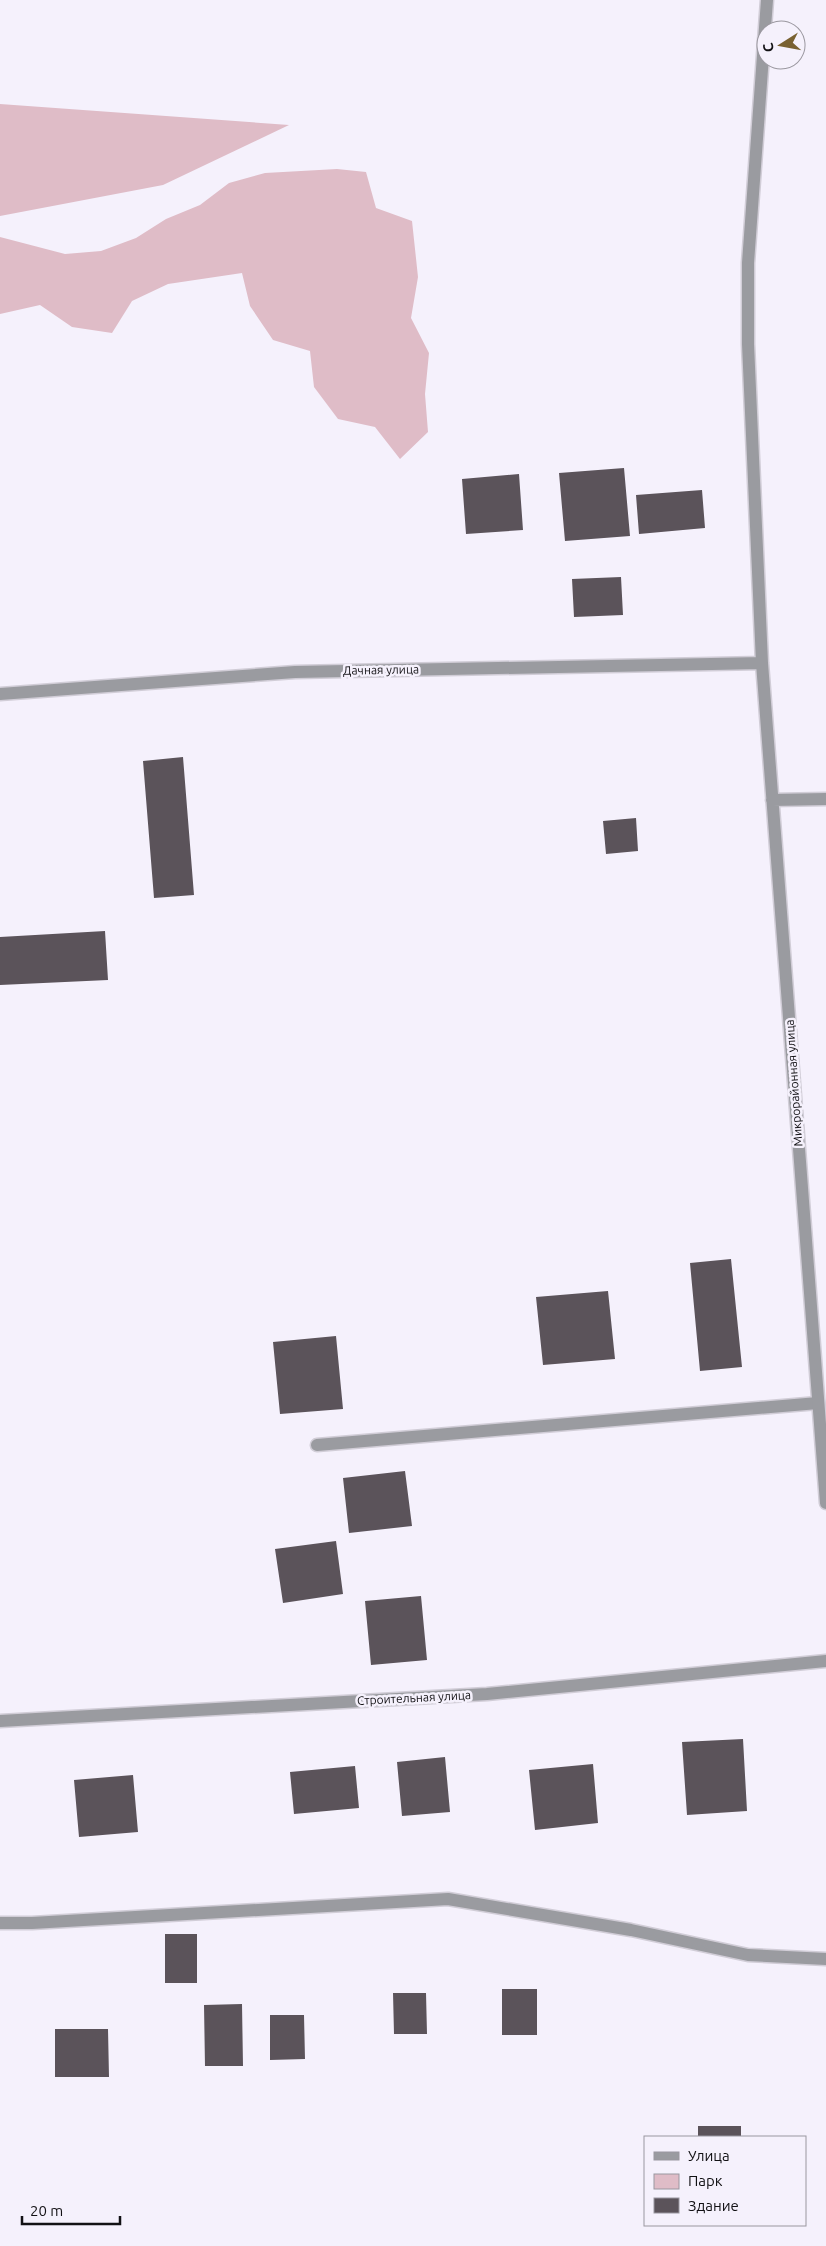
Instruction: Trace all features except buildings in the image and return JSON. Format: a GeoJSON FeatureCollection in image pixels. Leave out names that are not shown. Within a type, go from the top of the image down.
{"type":"FeatureCollection","features":[{"type":"Feature","properties":{"kind":"street","name":"Микрорайонная улица"},"geometry":{"type":"LineString","coordinates":[[767,0],[748,263],[748,344],[762,663],[826,1502]]}},
{"type":"Feature","properties":{"kind":"street","name":"Дачная улица"},"geometry":{"type":"LineString","coordinates":[[0,694],[295,672],[762,663]]}},
{"type":"Feature","properties":{"kind":"street"},"geometry":{"type":"LineString","coordinates":[[772,800],[826,800]]}},
{"type":"Feature","properties":{"kind":"street"},"geometry":{"type":"LineString","coordinates":[[317,1445],[818,1403]]}},
{"type":"Feature","properties":{"kind":"street","name":"Строительная улица"},"geometry":{"type":"LineString","coordinates":[[0,1721],[487,1694],[826,1661]]}},
{"type":"Feature","properties":{"kind":"street"},"geometry":{"type":"LineString","coordinates":[[0,1923],[32,1923],[448,1899],[632,1930],[748,1955],[826,1959]]}},
{"type":"Feature","properties":{"kind":"green space"},"geometry":{"type":"Polygon","coordinates":[[[0,104],[289,125],[163,185],[0,216],[0,104]]]}},
{"type":"Feature","properties":{"kind":"green space"},"geometry":{"type":"Polygon","coordinates":[[[337,169],[366,172],[376,208],[412,221],[418,277],[411,318],[429,353],[425,394],[428,432],[400,459],[375,427],[338,419],[314,387],[310,351],[273,340],[250,306],[242,273],[168,284],[132,301],[112,333],[72,327],[40,305],[0,314],[0,237],[65,254],[101,251],[136,238],[166,219],[200,205],[229,183],[265,173],[337,169]]]}}]}
